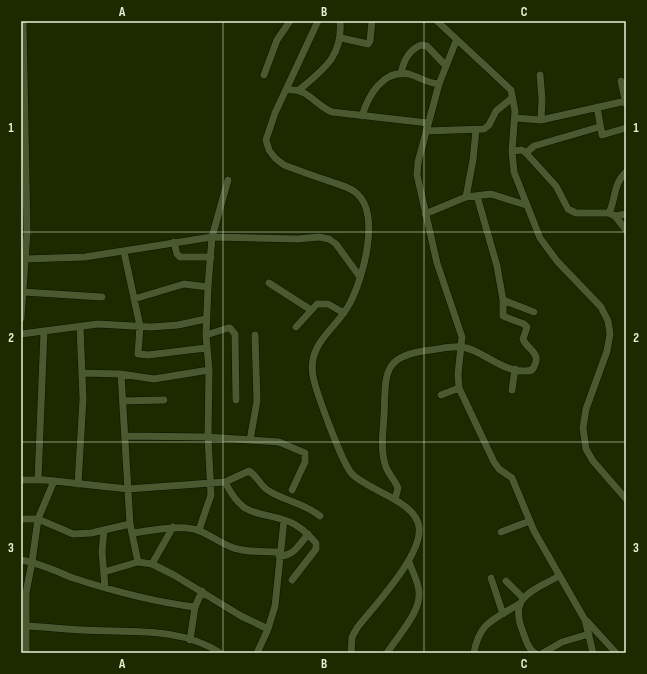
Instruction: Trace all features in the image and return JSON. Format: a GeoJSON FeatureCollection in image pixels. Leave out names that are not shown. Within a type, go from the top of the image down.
{"type":"FeatureCollection","features":[{"type":"Feature","properties":{"kind":"street"},"geometry":{"type":"LineString","coordinates":[[21,318],[25,259],[23,21]]}},
{"type":"Feature","properties":{"kind":"street"},"geometry":{"type":"LineString","coordinates":[[264,75],[277,40],[290,21]]}},
{"type":"Feature","properties":{"kind":"street"},"geometry":{"type":"LineString","coordinates":[[318,21],[286,90],[266,140],[269,150],[275,158],[284,165],[356,192],[366,211],[369,222],[368,244],[360,277],[354,295],[344,313],[317,346],[314,353],[313,375],[348,468],[362,482],[395,498],[414,516],[419,526],[419,535],[409,562],[357,628],[352,637],[351,653]]}},
{"type":"Feature","properties":{"kind":"street"},"geometry":{"type":"LineString","coordinates":[[300,90],[325,68],[332,59],[340,38],[340,21]]}},
{"type":"Feature","properties":{"kind":"street"},"geometry":{"type":"LineString","coordinates":[[340,38],[368,44],[370,41],[372,21]]}},
{"type":"Feature","properties":{"kind":"street"},"geometry":{"type":"LineString","coordinates":[[437,21],[456,41],[508,87],[512,98],[515,118],[512,150],[514,172],[540,238],[557,261],[601,307],[608,321],[610,334],[607,351],[586,410],[583,428],[586,449],[593,461],[606,479],[626,500]]}},
{"type":"Feature","properties":{"kind":"street"},"geometry":{"type":"LineString","coordinates":[[456,41],[438,84],[417,175],[437,263],[462,337],[458,374],[459,388],[494,462],[499,469],[512,478],[530,521],[559,576],[585,620],[616,653]]}},
{"type":"Feature","properties":{"kind":"street"},"geometry":{"type":"LineString","coordinates":[[401,74],[405,58],[421,45],[427,46],[446,66]]}},
{"type":"Feature","properties":{"kind":"street"},"geometry":{"type":"LineString","coordinates":[[362,116],[366,103],[376,88],[392,76],[408,74],[438,84]]}},
{"type":"Feature","properties":{"kind":"street"},"geometry":{"type":"LineString","coordinates":[[540,75],[542,99],[541,120]]}},
{"type":"Feature","properties":{"kind":"street"},"geometry":{"type":"LineString","coordinates":[[515,118],[541,120],[626,102],[621,81]]}},
{"type":"Feature","properties":{"kind":"street"},"geometry":{"type":"LineString","coordinates":[[286,90],[300,90],[312,97],[324,109],[332,112],[428,123]]}},
{"type":"Feature","properties":{"kind":"street"},"geometry":{"type":"LineString","coordinates":[[426,131],[484,129],[489,125],[496,111],[512,98]]}},
{"type":"Feature","properties":{"kind":"street"},"geometry":{"type":"LineString","coordinates":[[597,107],[599,127],[602,134],[626,128]]}},
{"type":"Feature","properties":{"kind":"street"},"geometry":{"type":"LineString","coordinates":[[526,153],[534,146],[599,127]]}},
{"type":"Feature","properties":{"kind":"street"},"geometry":{"type":"LineString","coordinates":[[466,197],[474,156],[476,130]]}},
{"type":"Feature","properties":{"kind":"street"},"geometry":{"type":"LineString","coordinates":[[512,150],[522,150],[526,153],[556,186],[568,209],[576,213],[612,215],[626,214]]}},
{"type":"Feature","properties":{"kind":"street"},"geometry":{"type":"LineString","coordinates":[[626,172],[616,184],[612,215],[626,230]]}},
{"type":"Feature","properties":{"kind":"street"},"geometry":{"type":"LineString","coordinates":[[199,530],[208,505],[210,484],[208,437],[209,370],[206,348],[206,319],[212,237],[228,180]]}},
{"type":"Feature","properties":{"kind":"street"},"geometry":{"type":"LineString","coordinates":[[425,214],[466,197],[491,194],[526,205]]}},
{"type":"Feature","properties":{"kind":"street"},"geometry":{"type":"LineString","coordinates":[[395,498],[398,488],[386,469],[383,450],[386,376],[397,358],[408,354],[462,347],[498,364],[515,369],[532,370],[535,359],[533,350],[523,341],[528,328],[527,325],[502,315],[503,300],[497,266],[477,196]]}},
{"type":"Feature","properties":{"kind":"street"},"geometry":{"type":"LineString","coordinates":[[25,259],[85,257],[212,237],[278,239],[319,237],[336,244],[360,277]]}},
{"type":"Feature","properties":{"kind":"street"},"geometry":{"type":"LineString","coordinates":[[174,242],[176,254],[180,257],[211,257]]}},
{"type":"Feature","properties":{"kind":"street"},"geometry":{"type":"LineString","coordinates":[[124,252],[140,326],[137,352],[140,355],[206,348]]}},
{"type":"Feature","properties":{"kind":"street"},"geometry":{"type":"LineString","coordinates":[[269,283],[312,310]]}},
{"type":"Feature","properties":{"kind":"street"},"geometry":{"type":"LineString","coordinates":[[134,299],[184,284],[208,287]]}},
{"type":"Feature","properties":{"kind":"street"},"geometry":{"type":"LineString","coordinates":[[23,292],[102,297]]}},
{"type":"Feature","properties":{"kind":"street"},"geometry":{"type":"LineString","coordinates":[[503,300],[534,312]]}},
{"type":"Feature","properties":{"kind":"street"},"geometry":{"type":"LineString","coordinates":[[296,327],[317,304],[321,302],[328,304],[344,313]]}},
{"type":"Feature","properties":{"kind":"street"},"geometry":{"type":"LineString","coordinates":[[21,334],[98,324],[151,327],[178,325],[206,319]]}},
{"type":"Feature","properties":{"kind":"street"},"geometry":{"type":"LineString","coordinates":[[78,484],[82,437],[83,374],[80,326]]}},
{"type":"Feature","properties":{"kind":"street"},"geometry":{"type":"LineString","coordinates":[[206,335],[230,328],[235,334],[236,400]]}},
{"type":"Feature","properties":{"kind":"street"},"geometry":{"type":"LineString","coordinates":[[38,480],[44,331]]}},
{"type":"Feature","properties":{"kind":"street"},"geometry":{"type":"LineString","coordinates":[[250,440],[257,401],[255,335]]}},
{"type":"Feature","properties":{"kind":"street"},"geometry":{"type":"LineString","coordinates":[[512,390],[515,369]]}},
{"type":"Feature","properties":{"kind":"street"},"geometry":{"type":"LineString","coordinates":[[83,374],[121,374],[154,379],[209,370]]}},
{"type":"Feature","properties":{"kind":"street"},"geometry":{"type":"LineString","coordinates":[[121,374],[130,524],[138,562]]}},
{"type":"Feature","properties":{"kind":"street"},"geometry":{"type":"LineString","coordinates":[[441,395],[459,388]]}},
{"type":"Feature","properties":{"kind":"street"},"geometry":{"type":"LineString","coordinates":[[123,401],[164,400]]}},
{"type":"Feature","properties":{"kind":"street"},"geometry":{"type":"LineString","coordinates":[[125,436],[208,437],[279,442],[305,453],[305,462],[292,490]]}},
{"type":"Feature","properties":{"kind":"street"},"geometry":{"type":"LineString","coordinates":[[21,480],[54,481],[128,489],[225,482],[247,471],[251,471],[258,482],[269,491],[302,504],[320,516]]}},
{"type":"Feature","properties":{"kind":"street"},"geometry":{"type":"LineString","coordinates":[[26,653],[26,592],[38,519],[54,481]]}},
{"type":"Feature","properties":{"kind":"street"},"geometry":{"type":"LineString","coordinates":[[225,482],[238,503],[260,515],[294,523],[308,534],[316,543],[317,547],[292,580]]}},
{"type":"Feature","properties":{"kind":"street"},"geometry":{"type":"LineString","coordinates":[[21,519],[38,519],[64,532],[73,534],[92,533],[130,524]]}},
{"type":"Feature","properties":{"kind":"street"},"geometry":{"type":"LineString","coordinates":[[257,653],[268,629],[275,606],[284,520]]}},
{"type":"Feature","properties":{"kind":"street"},"geometry":{"type":"LineString","coordinates":[[501,532],[530,521]]}},
{"type":"Feature","properties":{"kind":"street"},"geometry":{"type":"LineString","coordinates":[[132,533],[173,527],[199,530],[233,548],[286,556],[292,553],[308,534]]}},
{"type":"Feature","properties":{"kind":"street"},"geometry":{"type":"LineString","coordinates":[[152,564],[173,527]]}},
{"type":"Feature","properties":{"kind":"street"},"geometry":{"type":"LineString","coordinates":[[104,530],[102,552],[105,587]]}},
{"type":"Feature","properties":{"kind":"street"},"geometry":{"type":"LineString","coordinates":[[21,560],[32,562],[105,587],[158,601],[195,607]]}},
{"type":"Feature","properties":{"kind":"street"},"geometry":{"type":"LineString","coordinates":[[104,572],[138,562],[152,564],[202,591],[240,616],[268,629]]}},
{"type":"Feature","properties":{"kind":"street"},"geometry":{"type":"LineString","coordinates":[[387,653],[407,626],[418,602],[419,587],[409,562]]}},
{"type":"Feature","properties":{"kind":"street"},"geometry":{"type":"LineString","coordinates":[[474,653],[478,635],[485,625],[559,576]]}},
{"type":"Feature","properties":{"kind":"street"},"geometry":{"type":"LineString","coordinates":[[490,578],[503,614]]}},
{"type":"Feature","properties":{"kind":"street"},"geometry":{"type":"LineString","coordinates":[[506,581],[521,601],[518,616],[521,628],[530,647],[535,653]]}},
{"type":"Feature","properties":{"kind":"street"},"geometry":{"type":"LineString","coordinates":[[190,640],[195,607],[202,591]]}},
{"type":"Feature","properties":{"kind":"street"},"geometry":{"type":"LineString","coordinates":[[585,620],[593,653]]}},
{"type":"Feature","properties":{"kind":"street"},"geometry":{"type":"LineString","coordinates":[[26,626],[82,630],[134,631],[180,636],[220,653]]}},
{"type":"Feature","properties":{"kind":"street"},"geometry":{"type":"LineString","coordinates":[[543,653],[562,642],[589,634]]}}]}
